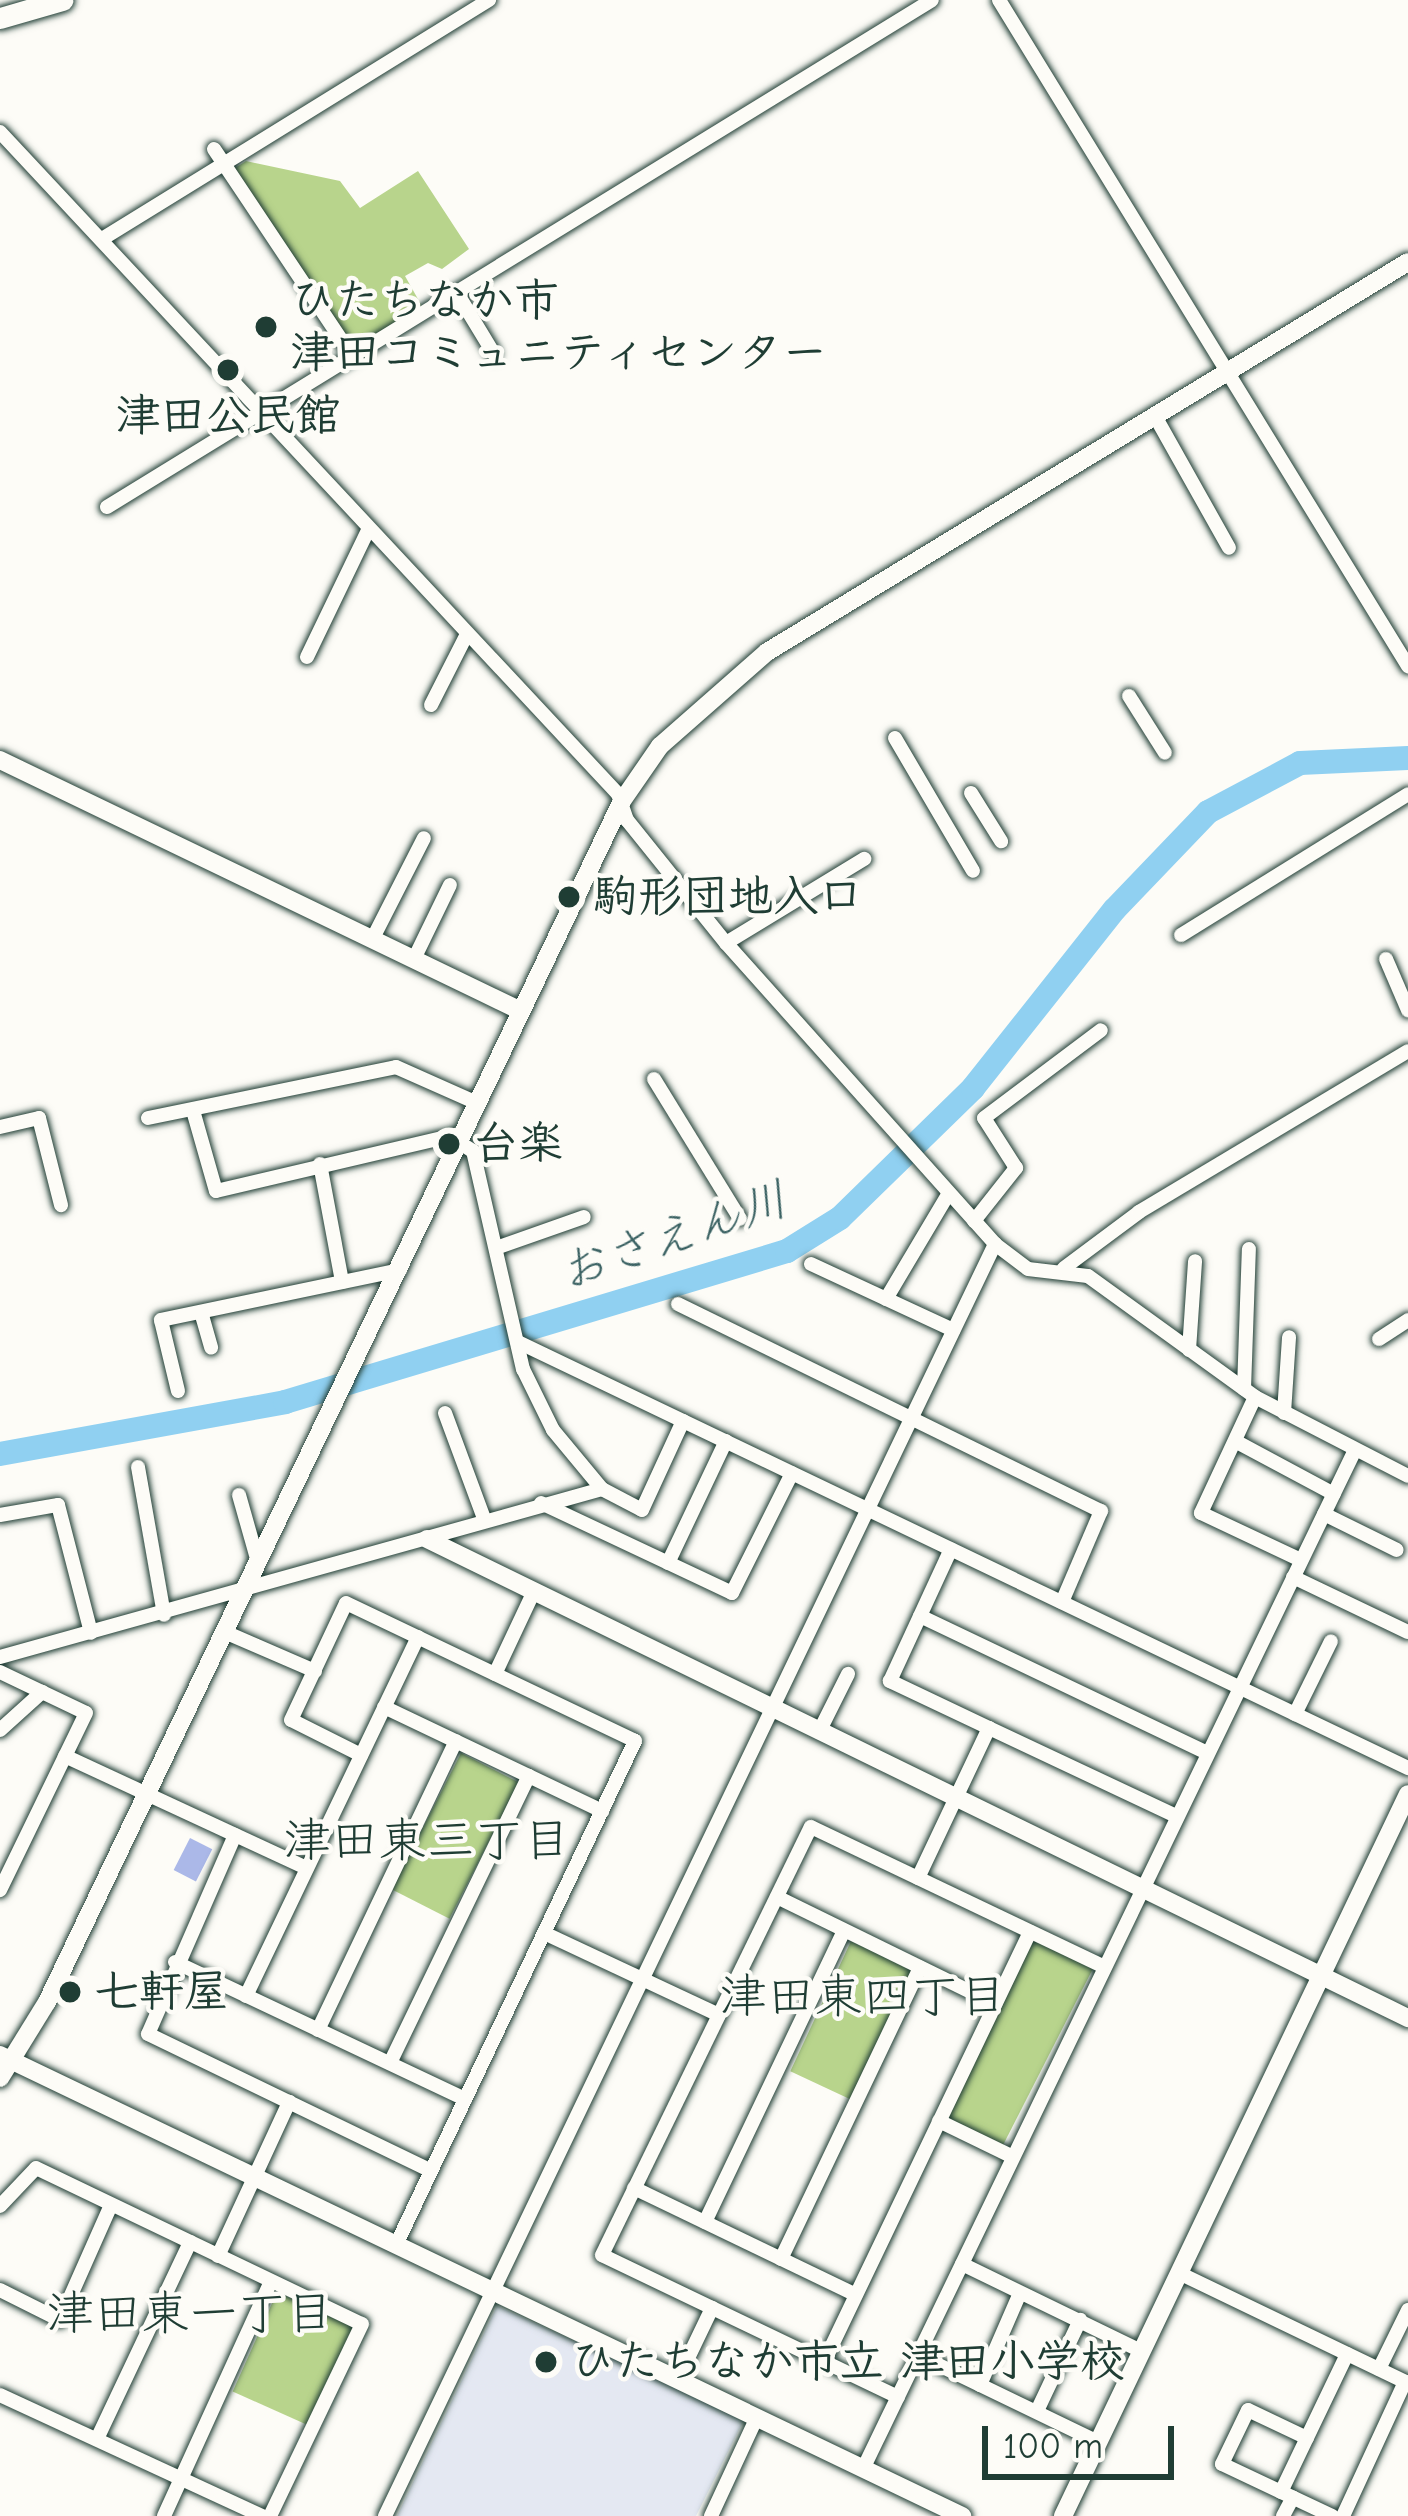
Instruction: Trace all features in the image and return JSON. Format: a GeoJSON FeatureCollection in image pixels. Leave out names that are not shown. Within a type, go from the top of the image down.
{"type":"FeatureCollection","features":[{"type":"Feature","properties":{"kind":"main road"},"geometry":{"type":"LineString","coordinates":[[0,18],[62,0]]}},
{"type":"Feature","properties":{"kind":"street"},"geometry":{"type":"LineString","coordinates":[[102,239],[489,0]]}},
{"type":"Feature","properties":{"kind":"street"},"geometry":{"type":"LineString","coordinates":[[107,507],[932,0]]}},
{"type":"Feature","properties":{"kind":"street"},"geometry":{"type":"LineString","coordinates":[[999,0],[1408,666]]}},
{"type":"Feature","properties":{"kind":"street"},"geometry":{"type":"LineString","coordinates":[[0,132],[622,801],[726,944],[995,1244],[1028,1269],[1064,1268],[1249,1393],[1353,1454],[1408,1476]]}},
{"type":"Feature","properties":{"kind":"street"},"geometry":{"type":"LineString","coordinates":[[214,149],[352,356]]}},
{"type":"Feature","properties":{"kind":"street"},"geometry":{"type":"LineString","coordinates":[[962,2516],[255,2175],[4,2065],[227,1633],[622,801],[718,685],[1408,262]]}},
{"type":"Feature","properties":{"kind":"street"},"geometry":{"type":"LineString","coordinates":[[457,293],[494,354]]}},
{"type":"Feature","properties":{"kind":"street"},"geometry":{"type":"LineString","coordinates":[[1155,416],[1229,548]]}},
{"type":"Feature","properties":{"kind":"street"},"geometry":{"type":"LineString","coordinates":[[307,657],[368,530]]}},
{"type":"Feature","properties":{"kind":"street"},"geometry":{"type":"LineString","coordinates":[[430,705],[467,634]]}},
{"type":"Feature","properties":{"kind":"street"},"geometry":{"type":"LineString","coordinates":[[1129,695],[1165,753]]}},
{"type":"Feature","properties":{"kind":"street"},"geometry":{"type":"LineString","coordinates":[[895,738],[973,871]]}},
{"type":"Feature","properties":{"kind":"street"},"geometry":{"type":"LineString","coordinates":[[0,760],[521,1011]]}},
{"type":"Feature","properties":{"kind":"street"},"geometry":{"type":"LineString","coordinates":[[971,793],[1001,841]]}},
{"type":"Feature","properties":{"kind":"street"},"geometry":{"type":"LineString","coordinates":[[1181,934],[1408,794]]}},
{"type":"Feature","properties":{"kind":"street"},"geometry":{"type":"LineString","coordinates":[[373,938],[424,838]]}},
{"type":"Feature","properties":{"kind":"street"},"geometry":{"type":"LineString","coordinates":[[726,944],[864,859]]}},
{"type":"Feature","properties":{"kind":"street"},"geometry":{"type":"LineString","coordinates":[[415,957],[450,885]]}},
{"type":"Feature","properties":{"kind":"street"},"geometry":{"type":"LineString","coordinates":[[1386,959],[1408,1010]]}},
{"type":"Feature","properties":{"kind":"street"},"geometry":{"type":"LineString","coordinates":[[974,1221],[1016,1168],[984,1118],[1101,1030]]}},
{"type":"Feature","properties":{"kind":"street"},"geometry":{"type":"LineString","coordinates":[[1064,1268],[1139,1212],[1408,1051]]}},
{"type":"Feature","properties":{"kind":"street"},"geometry":{"type":"LineString","coordinates":[[148,1118],[194,1114],[396,1067],[478,1103]]}},
{"type":"Feature","properties":{"kind":"street"},"geometry":{"type":"LineString","coordinates":[[654,1079],[740,1219]]}},
{"type":"Feature","properties":{"kind":"street"},"geometry":{"type":"LineString","coordinates":[[194,1114],[209,1188],[462,1137]]}},
{"type":"Feature","properties":{"kind":"street"},"geometry":{"type":"LineString","coordinates":[[0,1127],[39,1118],[61,1205]]}},
{"type":"Feature","properties":{"kind":"street"},"geometry":{"type":"LineString","coordinates":[[462,1137],[473,1151],[518,1342],[539,1408],[602,1489],[642,1510],[683,1421]]}},
{"type":"Feature","properties":{"kind":"street"},"geometry":{"type":"LineString","coordinates":[[320,1164],[342,1282]]}},
{"type":"Feature","properties":{"kind":"street"},"geometry":{"type":"LineString","coordinates":[[886,1299],[949,1193]]}},
{"type":"Feature","properties":{"kind":"street"},"geometry":{"type":"LineString","coordinates":[[496,1248],[584,1217]]}},
{"type":"Feature","properties":{"kind":"street"},"geometry":{"type":"LineString","coordinates":[[385,2516],[995,1244]]}},
{"type":"Feature","properties":{"kind":"street"},"geometry":{"type":"LineString","coordinates":[[1249,1249],[1249,1393],[1235,1441],[1201,1513],[1301,1560]]}},
{"type":"Feature","properties":{"kind":"street"},"geometry":{"type":"LineString","coordinates":[[1189,1350],[1195,1261]]}},
{"type":"Feature","properties":{"kind":"street"},"geometry":{"type":"LineString","coordinates":[[812,1264],[953,1330]]}},
{"type":"Feature","properties":{"kind":"street"},"geometry":{"type":"LineString","coordinates":[[178,1391],[161,1320],[400,1270]]}},
{"type":"Feature","properties":{"kind":"street"},"geometry":{"type":"LineString","coordinates":[[678,1304],[1102,1511],[1062,1602]]}},
{"type":"Feature","properties":{"kind":"street"},"geometry":{"type":"LineString","coordinates":[[201,1312],[211,1348]]}},
{"type":"Feature","properties":{"kind":"street"},"geometry":{"type":"LineString","coordinates":[[1378,1339],[1408,1321]]}},
{"type":"Feature","properties":{"kind":"street"},"geometry":{"type":"LineString","coordinates":[[1284,1413],[1288,1336]]}},
{"type":"Feature","properties":{"kind":"street"},"geometry":{"type":"LineString","coordinates":[[518,1342],[1408,1768]]}},
{"type":"Feature","properties":{"kind":"street"},"geometry":{"type":"LineString","coordinates":[[445,1414],[484,1521]]}},
{"type":"Feature","properties":{"kind":"street"},"geometry":{"type":"LineString","coordinates":[[1235,1441],[1334,1494]]}},
{"type":"Feature","properties":{"kind":"street"},"geometry":{"type":"LineString","coordinates":[[668,1563],[726,1442]]}},
{"type":"Feature","properties":{"kind":"street"},"geometry":{"type":"LineString","coordinates":[[863,2469],[1353,1454]]}},
{"type":"Feature","properties":{"kind":"street"},"geometry":{"type":"LineString","coordinates":[[138,1467],[164,1615]]}},
{"type":"Feature","properties":{"kind":"street"},"geometry":{"type":"LineString","coordinates":[[541,1503],[732,1593],[792,1472]]}},
{"type":"Feature","properties":{"kind":"street"},"geometry":{"type":"LineString","coordinates":[[0,1657],[245,1593],[541,1503],[602,1489]]}},
{"type":"Feature","properties":{"kind":"street"},"geometry":{"type":"LineString","coordinates":[[239,1495],[258,1562]]}},
{"type":"Feature","properties":{"kind":"street"},"geometry":{"type":"LineString","coordinates":[[0,1515],[58,1505],[91,1633]]}},
{"type":"Feature","properties":{"kind":"street"},"geometry":{"type":"LineString","coordinates":[[1324,1514],[1402,1556]]}},
{"type":"Feature","properties":{"kind":"street"},"geometry":{"type":"LineString","coordinates":[[427,1539],[1408,2018]]}},
{"type":"Feature","properties":{"kind":"street"},"geometry":{"type":"LineString","coordinates":[[951,1549],[890,1681],[1176,1816]]}},
{"type":"Feature","properties":{"kind":"street"},"geometry":{"type":"LineString","coordinates":[[1292,1577],[1408,1633]]}},
{"type":"Feature","properties":{"kind":"street"},"geometry":{"type":"LineString","coordinates":[[495,1674],[534,1591]]}},
{"type":"Feature","properties":{"kind":"street"},"geometry":{"type":"LineString","coordinates":[[361,1755],[291,1720],[346,1603],[635,1741],[397,2243]]}},
{"type":"Feature","properties":{"kind":"street"},"geometry":{"type":"LineString","coordinates":[[920,1616],[1207,1753]]}},
{"type":"Feature","properties":{"kind":"street"},"geometry":{"type":"LineString","coordinates":[[227,1633],[315,1671]]}},
{"type":"Feature","properties":{"kind":"street"},"geometry":{"type":"LineString","coordinates":[[246,1996],[418,1637]]}},
{"type":"Feature","properties":{"kind":"street"},"geometry":{"type":"LineString","coordinates":[[1295,1714],[1331,1641]]}},
{"type":"Feature","properties":{"kind":"street"},"geometry":{"type":"LineString","coordinates":[[0,1672],[86,1713],[4,1867],[0,1890]]}},
{"type":"Feature","properties":{"kind":"street"},"geometry":{"type":"LineString","coordinates":[[819,1732],[848,1673]]}},
{"type":"Feature","properties":{"kind":"street"},"geometry":{"type":"LineString","coordinates":[[0,1730],[42,1692]]}},
{"type":"Feature","properties":{"kind":"street"},"geometry":{"type":"LineString","coordinates":[[384,1707],[602,1811]]}},
{"type":"Feature","properties":{"kind":"street"},"geometry":{"type":"LineString","coordinates":[[918,1878],[988,1728]]}},
{"type":"Feature","properties":{"kind":"street"},"geometry":{"type":"LineString","coordinates":[[318,2030],[456,1741]]}},
{"type":"Feature","properties":{"kind":"street"},"geometry":{"type":"LineString","coordinates":[[65,1756],[306,1868]]}},
{"type":"Feature","properties":{"kind":"street"},"geometry":{"type":"LineString","coordinates":[[390,2063],[529,1776]]}},
{"type":"Feature","properties":{"kind":"street"},"geometry":{"type":"LineString","coordinates":[[1063,2516],[1407,1799]]}},
{"type":"Feature","properties":{"kind":"street"},"geometry":{"type":"LineString","coordinates":[[898,2397],[602,2255],[634,2188],[812,1827],[1104,1967]]}},
{"type":"Feature","properties":{"kind":"street"},"geometry":{"type":"LineString","coordinates":[[235,1835],[175,1962],[148,2034],[431,2170]]}},
{"type":"Feature","properties":{"kind":"street"},"geometry":{"type":"LineString","coordinates":[[777,1897],[995,2004]]}},
{"type":"Feature","properties":{"kind":"street"},"geometry":{"type":"LineString","coordinates":[[705,2222],[844,1930]]}},
{"type":"Feature","properties":{"kind":"street"},"geometry":{"type":"LineString","coordinates":[[824,2362],[1030,1931]]}},
{"type":"Feature","properties":{"kind":"street"},"geometry":{"type":"LineString","coordinates":[[544,1933],[719,2015]]}},
{"type":"Feature","properties":{"kind":"street"},"geometry":{"type":"LineString","coordinates":[[175,1962],[465,2098]]}},
{"type":"Feature","properties":{"kind":"street"},"geometry":{"type":"LineString","coordinates":[[782,2259],[920,1967]]}},
{"type":"Feature","properties":{"kind":"street"},"geometry":{"type":"LineString","coordinates":[[218,2256],[289,2102]]}},
{"type":"Feature","properties":{"kind":"street"},"geometry":{"type":"LineString","coordinates":[[939,2121],[1013,2157]]}},
{"type":"Feature","properties":{"kind":"street"},"geometry":{"type":"LineString","coordinates":[[0,2206],[36,2168],[362,2324],[266,2516],[0,2395]]}},
{"type":"Feature","properties":{"kind":"street"},"geometry":{"type":"LineString","coordinates":[[634,2188],[856,2295]]}},
{"type":"Feature","properties":{"kind":"street"},"geometry":{"type":"LineString","coordinates":[[0,2290],[60,2320],[111,2205]]}},
{"type":"Feature","properties":{"kind":"street"},"geometry":{"type":"LineString","coordinates":[[97,2439],[190,2242]]}},
{"type":"Feature","properties":{"kind":"street"},"geometry":{"type":"LineString","coordinates":[[962,2264],[1141,2351]]}},
{"type":"Feature","properties":{"kind":"street"},"geometry":{"type":"LineString","coordinates":[[1179,2273],[1406,2382],[1342,2516]]}},
{"type":"Feature","properties":{"kind":"street"},"geometry":{"type":"LineString","coordinates":[[164,2516],[270,2283]]}},
{"type":"Feature","properties":{"kind":"street"},"geometry":{"type":"LineString","coordinates":[[980,2385],[1020,2293]]}},
{"type":"Feature","properties":{"kind":"street"},"geometry":{"type":"LineString","coordinates":[[678,2379],[712,2308]]}},
{"type":"Feature","properties":{"kind":"street"},"geometry":{"type":"LineString","coordinates":[[1379,2369],[1408,2310]]}},
{"type":"Feature","properties":{"kind":"street"},"geometry":{"type":"LineString","coordinates":[[1036,2411],[1081,2320]]}},
{"type":"Feature","properties":{"kind":"street"},"geometry":{"type":"LineString","coordinates":[[1283,2516],[1307,2438],[1347,2354]]}},
{"type":"Feature","properties":{"kind":"street"},"geometry":{"type":"LineString","coordinates":[[918,2355],[1098,2442]]}},
{"type":"Feature","properties":{"kind":"street"},"geometry":{"type":"LineString","coordinates":[[1307,2438],[1248,2410],[1222,2464],[1332,2516]]}},
{"type":"Feature","properties":{"kind":"street"},"geometry":{"type":"LineString","coordinates":[[714,2515],[757,2417]]}},
{"type":"Feature","properties":{"kind":"shaded area","name":"ひたちなか市立 津田小学校"},"geometry":{"type":"Polygon","coordinates":[[[497,2306],[745,2418],[696,2516],[397,2516],[497,2306]]]}},
{"type":"Feature","properties":{"kind":"green space"},"geometry":{"type":"Polygon","coordinates":[[[246,161],[340,181],[360,208],[418,171],[469,249],[442,269],[428,263],[405,276],[423,308],[356,352],[232,170],[246,161]]]}},
{"type":"Feature","properties":{"kind":"green space"},"geometry":{"type":"Polygon","coordinates":[[[461,1753],[519,1783],[449,1919],[392,1889],[461,1753]]]}},
{"type":"Feature","properties":{"kind":"green space"},"geometry":{"type":"Polygon","coordinates":[[[1035,1937],[1094,1967],[1003,2146],[944,2116],[1035,1937]]]}},
{"type":"Feature","properties":{"kind":"green space"},"geometry":{"type":"Polygon","coordinates":[[[852,1939],[915,1968],[853,2100],[790,2071],[852,1939]]]}},
{"type":"Feature","properties":{"kind":"green space"},"geometry":{"type":"Polygon","coordinates":[[[277,2292],[355,2327],[310,2426],[233,2392],[277,2292]]]}},
{"type":"Feature","properties":{"kind":"building"},"geometry":{"type":"Polygon","coordinates":[[[190,1838],[212,1849],[196,1881],[174,1870],[190,1838]]]}},
{"type":"Feature","properties":{"kind":"waterway","name":"おさえん川"},"geometry":{"type":"LineString","coordinates":[[0,1454],[285,1402],[787,1251],[840,1218],[973,1088],[1115,909],[1208,812],[1300,763],[1408,758]]}},
{"type":"Feature","properties":{"kind":"place","name":"ひたちなか市 津田コミュニティセンター"},"geometry":{"type":"Point","coordinates":[266,327]}},
{"type":"Feature","properties":{"kind":"place","name":"津田公民館"},"geometry":{"type":"Point","coordinates":[228,370]}},
{"type":"Feature","properties":{"kind":"place","name":"駒形団地入口"},"geometry":{"type":"Point","coordinates":[569,897]}},
{"type":"Feature","properties":{"kind":"place","name":"台楽"},"geometry":{"type":"Point","coordinates":[449,1144]}},
{"type":"Feature","properties":{"kind":"place","name":"七軒屋"},"geometry":{"type":"Point","coordinates":[70,1992]}},
{"type":"Feature","properties":{"kind":"place","name":"ひたちなか市立 津田小学校"},"geometry":{"type":"Point","coordinates":[546,2362]}},
{"type":"Feature","properties":{"kind":"district","name":"津田東三丁目"},"geometry":{"type":"Point","coordinates":[427,1841]}},
{"type":"Feature","properties":{"kind":"district","name":"津田東四丁目"},"geometry":{"type":"Point","coordinates":[863,1997]}},
{"type":"Feature","properties":{"kind":"district","name":"津田東一丁目"},"geometry":{"type":"Point","coordinates":[190,2314]}}]}
